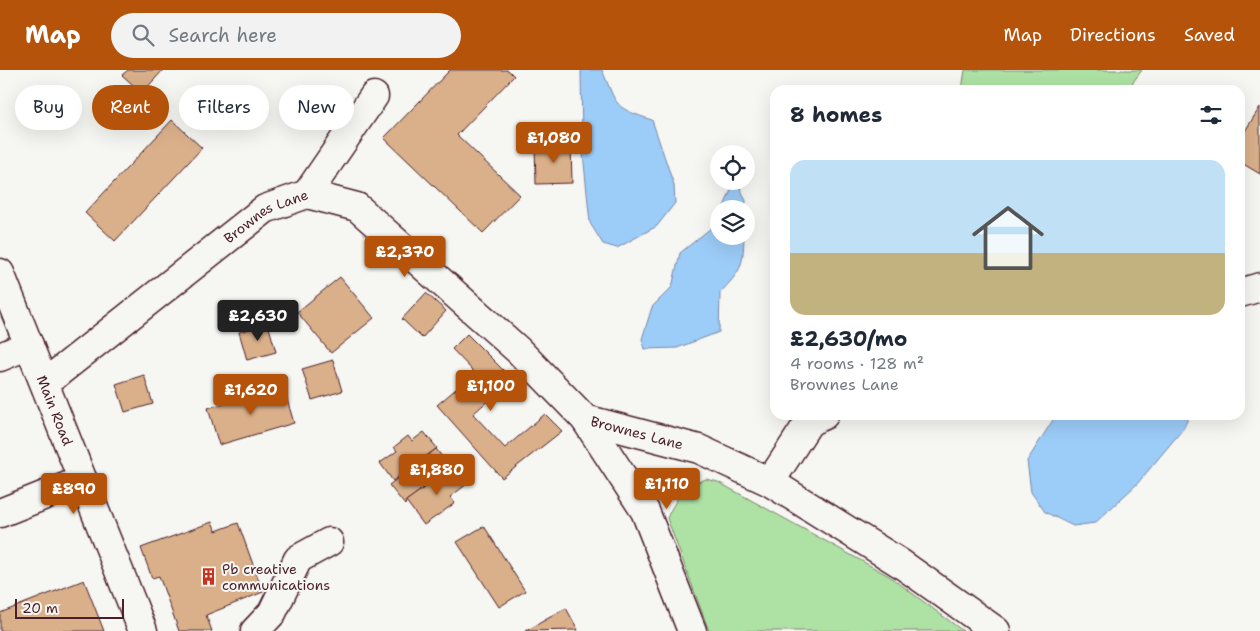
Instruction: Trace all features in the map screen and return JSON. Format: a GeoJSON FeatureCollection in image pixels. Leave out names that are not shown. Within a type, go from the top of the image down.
{"type":"FeatureCollection","features":[{"type":"Feature","properties":{"kind":"street"},"geometry":{"type":"LineString","coordinates":[[307,194],[374,96]]}},
{"type":"Feature","properties":{"kind":"street","name":"Brownes Lane"},"geometry":{"type":"LineString","coordinates":[[45,384],[265,210],[307,194],[357,207],[518,350],[585,419],[699,449],[770,482],[900,563],[996,631]]}},
{"type":"Feature","properties":{"kind":"street","name":"Main Road"},"geometry":{"type":"LineString","coordinates":[[0,273],[143,631]]}},
{"type":"Feature","properties":{"kind":"street"},"geometry":{"type":"LineString","coordinates":[[0,357],[29,346]]}},
{"type":"Feature","properties":{"kind":"street"},"geometry":{"type":"LineString","coordinates":[[585,419],[645,511],[692,631]]}},
{"type":"Feature","properties":{"kind":"street"},"geometry":{"type":"LineString","coordinates":[[770,482],[809,422],[813,420]]}},
{"type":"Feature","properties":{"kind":"street"},"geometry":{"type":"LineString","coordinates":[[0,513],[83,480]]}},
{"type":"Feature","properties":{"kind":"street"},"geometry":{"type":"LineString","coordinates":[[256,631],[272,613],[298,559],[330,542]]}},
{"type":"Feature","properties":{"kind":"green space"},"geometry":{"type":"Polygon","coordinates":[[[965,70],[1142,70],[1131,85],[963,85],[965,70]]]}},
{"type":"Feature","properties":{"kind":"green space"},"geometry":{"type":"Polygon","coordinates":[[[706,479],[718,482],[889,576],[963,631],[709,631],[667,518],[674,504],[687,489],[706,479]]]}},
{"type":"Feature","properties":{"kind":"water"},"geometry":{"type":"Polygon","coordinates":[[[581,70],[602,70],[618,104],[630,112],[652,120],[674,185],[675,203],[657,226],[617,248],[603,244],[590,223],[582,143],[581,70]]]}},
{"type":"Feature","properties":{"kind":"water"},"geometry":{"type":"Polygon","coordinates":[[[731,190],[741,190],[746,200],[727,200],[731,190]]]}},
{"type":"Feature","properties":{"kind":"water"},"geometry":{"type":"Polygon","coordinates":[[[710,229],[710,245],[744,245],[742,262],[737,274],[720,293],[719,332],[677,348],[645,349],[642,339],[652,307],[672,287],[680,253],[710,229]]]}},
{"type":"Feature","properties":{"kind":"water"},"geometry":{"type":"Polygon","coordinates":[[[1053,420],[1188,420],[1183,429],[1137,484],[1095,523],[1073,526],[1045,512],[1031,492],[1027,461],[1053,420]]]}},
{"type":"Feature","properties":{"kind":"building"},"geometry":{"type":"Polygon","coordinates":[[[128,70],[163,70],[149,85],[133,85],[122,75],[128,70]]]}},
{"type":"Feature","properties":{"kind":"building"},"geometry":{"type":"Polygon","coordinates":[[[450,70],[508,70],[514,76],[457,135],[520,195],[483,233],[384,138],[450,70]]]}},
{"type":"Feature","properties":{"kind":"building"},"geometry":{"type":"Polygon","coordinates":[[[1260,107],[1260,174],[1245,165],[1245,131],[1260,107]]]}},
{"type":"Feature","properties":{"kind":"building"},"geometry":{"type":"Polygon","coordinates":[[[172,120],[179,127],[179,130],[183,130],[202,148],[115,241],[85,213],[163,130],[169,130],[169,123],[172,120]]]}},
{"type":"Feature","properties":{"kind":"building"},"geometry":{"type":"Polygon","coordinates":[[[571,144],[572,183],[536,184],[535,146],[571,144]]]}},
{"type":"Feature","properties":{"kind":"building"},"geometry":{"type":"Polygon","coordinates":[[[340,277],[374,318],[331,353],[297,312],[340,277]]]}},
{"type":"Feature","properties":{"kind":"building"},"geometry":{"type":"Polygon","coordinates":[[[426,293],[446,311],[422,338],[402,319],[426,293]]]}},
{"type":"Feature","properties":{"kind":"building"},"geometry":{"type":"Polygon","coordinates":[[[268,324],[276,352],[247,360],[239,332],[268,324]]]}},
{"type":"Feature","properties":{"kind":"building"},"geometry":{"type":"Polygon","coordinates":[[[467,334],[512,379],[473,414],[505,448],[545,414],[562,431],[502,478],[437,405],[475,373],[452,349],[467,334]]]}},
{"type":"Feature","properties":{"kind":"building"},"geometry":{"type":"Polygon","coordinates":[[[333,360],[342,391],[312,400],[302,369],[333,360]]]}},
{"type":"Feature","properties":{"kind":"building"},"geometry":{"type":"Polygon","coordinates":[[[144,375],[153,404],[125,412],[116,384],[144,375]]]}},
{"type":"Feature","properties":{"kind":"building"},"geometry":{"type":"Polygon","coordinates":[[[283,386],[294,423],[219,445],[208,408],[283,386]]]}},
{"type":"Feature","properties":{"kind":"building"},"geometry":{"type":"Polygon","coordinates":[[[424,432],[437,448],[393,481],[380,463],[397,451],[394,447],[408,436],[412,441],[424,432]]]}},
{"type":"Feature","properties":{"kind":"building"},"geometry":{"type":"Polygon","coordinates":[[[436,449],[451,468],[406,501],[405,505],[389,485],[436,449]]]}},
{"type":"Feature","properties":{"kind":"building"},"geometry":{"type":"Polygon","coordinates":[[[454,466],[467,484],[450,497],[455,503],[424,525],[406,501],[454,466]]]}},
{"type":"Feature","properties":{"kind":"building","name":"Pb creative communications"},"geometry":{"type":"Polygon","coordinates":[[[212,522],[216,531],[238,523],[263,592],[206,615],[212,631],[179,631],[159,576],[152,578],[141,548],[212,522]]]}},
{"type":"Feature","properties":{"kind":"building"},"geometry":{"type":"Polygon","coordinates":[[[484,526],[525,591],[499,607],[457,542],[484,526]]]}},
{"type":"Feature","properties":{"kind":"building"},"geometry":{"type":"Polygon","coordinates":[[[84,580],[104,631],[0,631],[0,613],[84,580]]]}},
{"type":"Feature","properties":{"kind":"building"},"geometry":{"type":"Polygon","coordinates":[[[566,608],[578,630],[526,631],[566,608]]]}},
{"type":"Feature","properties":{"kind":"place","name":"Pb creative communications"},"geometry":{"type":"Point","coordinates":[208,577]}}]}
